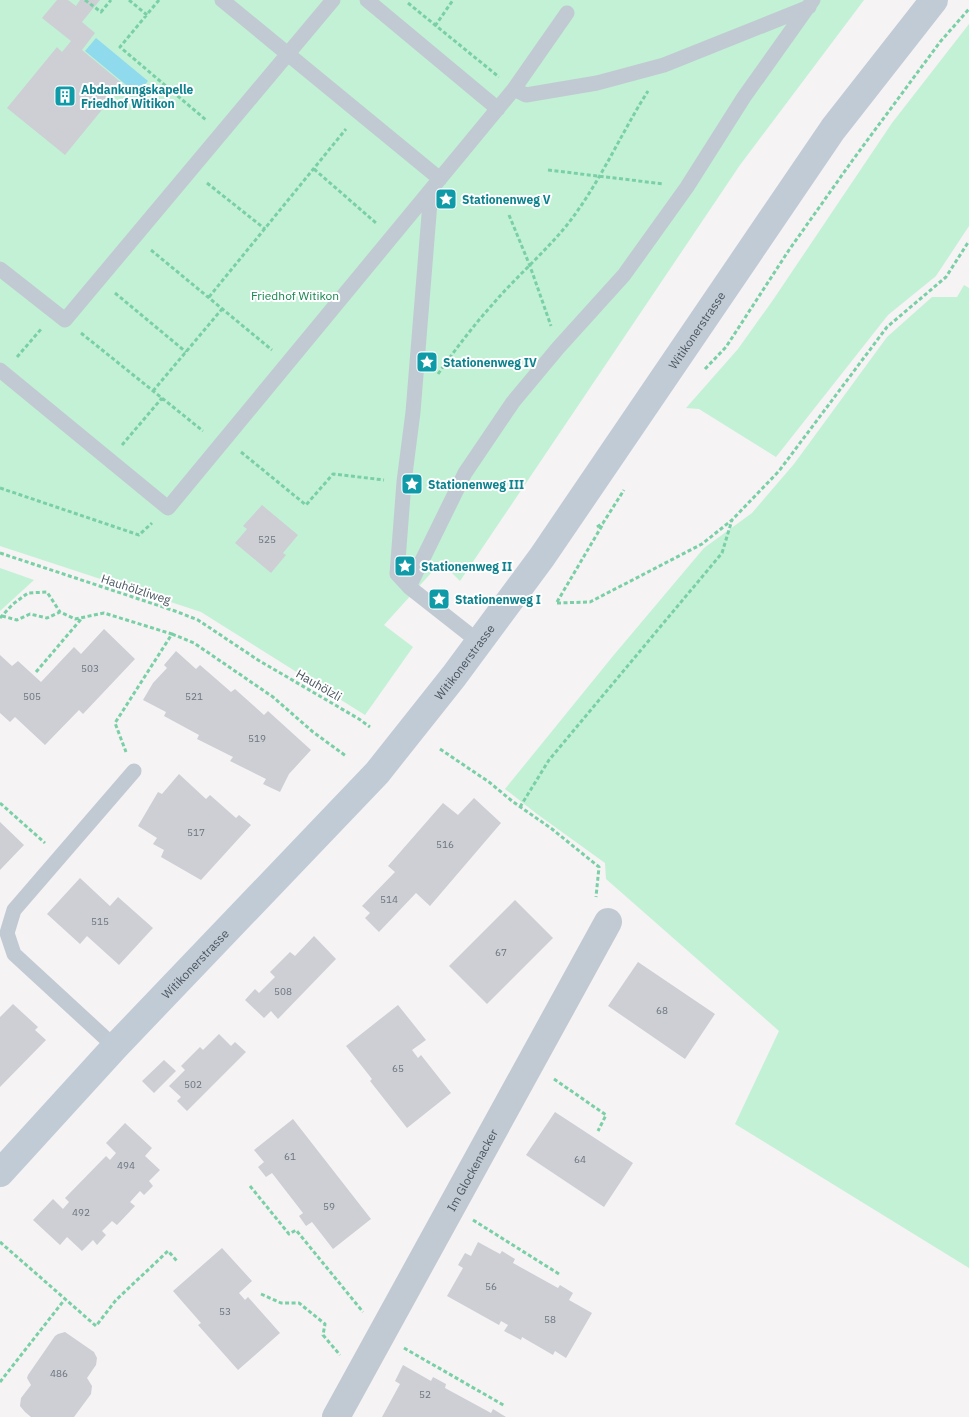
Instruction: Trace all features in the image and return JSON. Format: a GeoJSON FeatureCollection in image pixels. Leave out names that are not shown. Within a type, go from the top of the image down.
{"type":"FeatureCollection","features":[{"type":"Feature","properties":{"kind":"main road","name":"Witikonerstrasse"},"geometry":{"type":"LineString","coordinates":[[0,1173],[115,1047],[377,774],[454,676],[559,533],[833,129],[934,0]]}},
{"type":"Feature","properties":{"kind":"street","name":"Im Glockenacker"},"geometry":{"type":"LineString","coordinates":[[336,1417],[530,1064],[602,910]]}},
{"type":"Feature","properties":{"kind":"lane"},"geometry":{"type":"LineString","coordinates":[[222,0],[359,112],[436,184]]}},
{"type":"Feature","properties":{"kind":"lane"},"geometry":{"type":"LineString","coordinates":[[0,269],[60,316],[99,279],[333,0]]}},
{"type":"Feature","properties":{"kind":"lane"},"geometry":{"type":"LineString","coordinates":[[367,0],[498,109]]}},
{"type":"Feature","properties":{"kind":"lane"},"geometry":{"type":"LineString","coordinates":[[409,587],[465,473],[513,402],[558,348],[624,275],[687,187],[744,97],[811,3]]}},
{"type":"Feature","properties":{"kind":"lane"},"geometry":{"type":"LineString","coordinates":[[514,89],[526,95],[597,83],[664,65],[811,3]]}},
{"type":"Feature","properties":{"kind":"lane"},"geometry":{"type":"LineString","coordinates":[[2,372],[168,508],[498,109],[567,13]]}},
{"type":"Feature","properties":{"kind":"lane"},"geometry":{"type":"LineString","coordinates":[[436,184],[404,482],[397,574],[409,587],[479,642]]}},
{"type":"Feature","properties":{"kind":"lane"},"geometry":{"type":"LineString","coordinates":[[115,1047],[14,954],[6,933],[14,910],[134,771]]}},
{"type":"Feature","properties":{"kind":"path"},"geometry":{"type":"LineString","coordinates":[[85,0],[101,12],[111,0]]}},
{"type":"Feature","properties":{"kind":"path"},"geometry":{"type":"LineString","coordinates":[[92,5],[96,0]]}},
{"type":"Feature","properties":{"kind":"path"},"geometry":{"type":"LineString","coordinates":[[129,0],[146,14]]}},
{"type":"Feature","properties":{"kind":"path"},"geometry":{"type":"LineString","coordinates":[[159,0],[120,47],[221,134]]}},
{"type":"Feature","properties":{"kind":"path"},"geometry":{"type":"LineString","coordinates":[[404,0],[514,89]]}},
{"type":"Feature","properties":{"kind":"path"},"geometry":{"type":"LineString","coordinates":[[419,44],[454,0]]}},
{"type":"Feature","properties":{"kind":"path"},"geometry":{"type":"LineString","coordinates":[[701,374],[726,347],[789,250],[852,161],[940,42],[969,9]]}},
{"type":"Feature","properties":{"kind":"path"},"geometry":{"type":"LineString","coordinates":[[412,412],[449,359],[492,305],[568,224],[600,176],[635,111],[664,65]]}},
{"type":"Feature","properties":{"kind":"path"},"geometry":{"type":"LineString","coordinates":[[208,297],[359,112]]}},
{"type":"Feature","properties":{"kind":"path"},"geometry":{"type":"LineString","coordinates":[[314,169],[392,236]]}},
{"type":"Feature","properties":{"kind":"path"},"geometry":{"type":"LineString","coordinates":[[191,170],[265,229]]}},
{"type":"Feature","properties":{"kind":"path"},"geometry":{"type":"LineString","coordinates":[[548,170],[687,187]]}},
{"type":"Feature","properties":{"kind":"path"},"geometry":{"type":"LineString","coordinates":[[509,215],[530,266],[558,348]]}},
{"type":"Feature","properties":{"kind":"path"},"geometry":{"type":"LineString","coordinates":[[135,237],[287,363]]}},
{"type":"Feature","properties":{"kind":"path"},"geometry":{"type":"LineString","coordinates":[[628,483],[557,603],[590,602],[702,544],[732,520],[779,471],[887,327],[946,277],[969,241]]}},
{"type":"Feature","properties":{"kind":"path"},"geometry":{"type":"LineString","coordinates":[[99,279],[186,352]]}},
{"type":"Feature","properties":{"kind":"path"},"geometry":{"type":"LineString","coordinates":[[153,391],[222,309]]}},
{"type":"Feature","properties":{"kind":"path"},"geometry":{"type":"LineString","coordinates":[[2,372],[60,316],[162,398],[306,505],[333,474],[404,482]]}},
{"type":"Feature","properties":{"kind":"path"},"geometry":{"type":"LineString","coordinates":[[109,460],[162,398]]}},
{"type":"Feature","properties":{"kind":"path"},"geometry":{"type":"LineString","coordinates":[[0,488],[139,535],[168,508]]}},
{"type":"Feature","properties":{"kind":"path"},"geometry":{"type":"LineString","coordinates":[[520,807],[549,760],[722,552],[732,520]]}},
{"type":"Feature","properties":{"kind":"path"},"geometry":{"type":"LineString","coordinates":[[595,528],[604,523]]}},
{"type":"Feature","properties":{"kind":"path","name":"Hauhölzliweg"},"geometry":{"type":"LineString","coordinates":[[0,553],[198,620],[258,660]]}},
{"type":"Feature","properties":{"kind":"path"},"geometry":{"type":"LineString","coordinates":[[1,617],[28,592],[47,592],[60,612],[75,619],[104,613],[172,634],[194,643],[273,697],[312,732],[346,756]]}},
{"type":"Feature","properties":{"kind":"path"},"geometry":{"type":"LineString","coordinates":[[1,617],[17,620],[30,614],[47,618],[60,612]]}},
{"type":"Feature","properties":{"kind":"path"},"geometry":{"type":"LineString","coordinates":[[36,672],[82,617]]}},
{"type":"Feature","properties":{"kind":"path"},"geometry":{"type":"LineString","coordinates":[[134,771],[115,723],[172,634]]}},
{"type":"Feature","properties":{"kind":"path","name":"Hauhölzli"},"geometry":{"type":"LineString","coordinates":[[258,660],[359,718],[370,727]]}},
{"type":"Feature","properties":{"kind":"path"},"geometry":{"type":"LineString","coordinates":[[440,750],[489,782],[520,807],[552,828],[599,868],[602,910]]}},
{"type":"Feature","properties":{"kind":"path"},"geometry":{"type":"LineString","coordinates":[[0,802],[60,857]]}},
{"type":"Feature","properties":{"kind":"path"},"geometry":{"type":"LineString","coordinates":[[530,1064],[606,1115],[598,1132]]}},
{"type":"Feature","properties":{"kind":"path"},"geometry":{"type":"LineString","coordinates":[[250,1186],[289,1234],[296,1230],[364,1313]]}},
{"type":"Feature","properties":{"kind":"path"},"geometry":{"type":"LineString","coordinates":[[452,1207],[559,1274]]}},
{"type":"Feature","properties":{"kind":"path"},"geometry":{"type":"LineString","coordinates":[[0,1242],[96,1326],[116,1300],[168,1251],[177,1261]]}},
{"type":"Feature","properties":{"kind":"path"},"geometry":{"type":"LineString","coordinates":[[261,1294],[281,1304],[300,1303],[325,1324],[323,1335],[341,1356]]}},
{"type":"Feature","properties":{"kind":"path"},"geometry":{"type":"LineString","coordinates":[[0,1382],[65,1299]]}},
{"type":"Feature","properties":{"kind":"path"},"geometry":{"type":"LineString","coordinates":[[382,1335],[505,1406]]}},
{"type":"Feature","properties":{"kind":"green space","name":"Friedhof Witikon"},"geometry":{"type":"Polygon","coordinates":[[[0,0],[864,0],[740,165],[460,581],[441,562],[384,625],[413,647],[365,715],[201,612],[0,546],[0,0]]]}},
{"type":"Feature","properties":{"kind":"green space"},"geometry":{"type":"Polygon","coordinates":[[[969,24],[969,226],[936,276],[888,315],[776,457],[699,409],[686,408],[738,349],[892,123],[969,24]]]}},
{"type":"Feature","properties":{"kind":"green space"},"geometry":{"type":"Polygon","coordinates":[[[964,285],[969,288],[969,1268],[735,1124],[779,1031],[606,879],[605,863],[505,789],[704,548],[752,513],[794,464],[887,337],[932,297],[957,297],[964,285]]]}},
{"type":"Feature","properties":{"kind":"green space"},"geometry":{"type":"Polygon","coordinates":[[[0,568],[34,580],[0,611],[0,568]]]}},
{"type":"Feature","properties":{"kind":"water"},"geometry":{"type":"Polygon","coordinates":[[[96,38],[148,81],[137,94],[85,51],[96,38]]]}},
{"type":"Feature","properties":{"kind":"building","name":"Abdankungskapelle Friedhof Witikon"},"geometry":{"type":"Polygon","coordinates":[[[57,0],[68,0],[76,6],[80,0],[100,0],[82,22],[95,33],[82,50],[123,84],[65,155],[7,108],[57,47],[62,52],[71,41],[42,18],[57,0]]]}},
{"type":"Feature","properties":{"kind":"building"},"geometry":{"type":"Polygon","coordinates":[[[262,505],[298,535],[283,553],[286,555],[271,573],[235,543],[247,529],[243,526],[262,505]]]}},
{"type":"Feature","properties":{"kind":"building"},"geometry":{"type":"Polygon","coordinates":[[[104,629],[135,659],[83,714],[79,710],[45,745],[15,717],[10,722],[0,713],[0,655],[12,666],[18,661],[41,682],[74,647],[81,654],[104,629]]]}},
{"type":"Feature","properties":{"kind":"building"},"geometry":{"type":"Polygon","coordinates":[[[176,651],[196,669],[200,665],[231,692],[235,689],[264,715],[268,711],[311,750],[289,774],[280,792],[263,784],[266,779],[230,761],[233,757],[197,739],[199,735],[164,716],[166,712],[143,700],[153,683],[167,668],[164,665],[176,651]]]}},
{"type":"Feature","properties":{"kind":"building"},"geometry":{"type":"Polygon","coordinates":[[[179,774],[206,799],[210,795],[236,818],[239,815],[251,825],[201,880],[161,857],[164,850],[153,844],[157,838],[138,826],[158,792],[162,794],[179,774]]]}},
{"type":"Feature","properties":{"kind":"building"},"geometry":{"type":"Polygon","coordinates":[[[474,798],[501,823],[430,906],[416,893],[379,932],[365,918],[370,913],[362,906],[395,872],[388,866],[443,803],[458,815],[474,798]]]}},
{"type":"Feature","properties":{"kind":"building"},"geometry":{"type":"Polygon","coordinates":[[[0,822],[24,845],[0,870],[0,822]]]}},
{"type":"Feature","properties":{"kind":"building"},"geometry":{"type":"Polygon","coordinates":[[[80,878],[110,906],[118,897],[153,928],[119,965],[87,936],[80,944],[47,914],[80,878]]]}},
{"type":"Feature","properties":{"kind":"building"},"geometry":{"type":"Polygon","coordinates":[[[515,900],[553,938],[487,1004],[449,966],[515,900]]]}},
{"type":"Feature","properties":{"kind":"building"},"geometry":{"type":"Polygon","coordinates":[[[314,936],[336,959],[278,1019],[271,1011],[264,1018],[245,1000],[255,989],[259,993],[275,977],[270,972],[290,952],[295,956],[314,936]]]}},
{"type":"Feature","properties":{"kind":"building"},"geometry":{"type":"Polygon","coordinates":[[[638,962],[715,1014],[685,1059],[608,1006],[638,962]]]}},
{"type":"Feature","properties":{"kind":"building"},"geometry":{"type":"Polygon","coordinates":[[[13,1004],[38,1027],[35,1030],[46,1040],[0,1087],[0,1017],[13,1004]]]}},
{"type":"Feature","properties":{"kind":"building"},"geometry":{"type":"Polygon","coordinates":[[[398,1005],[426,1040],[412,1050],[418,1058],[421,1055],[451,1093],[407,1128],[370,1081],[372,1079],[346,1046],[398,1005]]]}},
{"type":"Feature","properties":{"kind":"building"},"geometry":{"type":"Polygon","coordinates":[[[219,1034],[231,1046],[235,1042],[246,1052],[187,1111],[177,1101],[181,1097],[169,1086],[185,1070],[181,1066],[200,1047],[203,1050],[219,1034]]]}},
{"type":"Feature","properties":{"kind":"building"},"geometry":{"type":"Polygon","coordinates":[[[164,1060],[176,1071],[154,1093],[142,1081],[164,1060]]]}},
{"type":"Feature","properties":{"kind":"building"},"geometry":{"type":"Polygon","coordinates":[[[555,1112],[633,1163],[604,1207],[526,1155],[555,1112]]]}},
{"type":"Feature","properties":{"kind":"building"},"geometry":{"type":"Polygon","coordinates":[[[293,1119],[371,1219],[333,1249],[312,1222],[306,1226],[299,1216],[303,1213],[272,1173],[266,1177],[258,1167],[264,1162],[254,1150],[293,1119]]]}},
{"type":"Feature","properties":{"kind":"building"},"geometry":{"type":"Polygon","coordinates":[[[125,1123],[152,1148],[145,1156],[160,1170],[149,1181],[153,1186],[144,1195],[140,1191],[130,1202],[135,1206],[117,1225],[112,1221],[102,1231],[106,1235],[97,1245],[93,1240],[82,1251],[67,1237],[60,1245],[33,1220],[53,1199],[63,1209],[69,1202],[65,1198],[106,1156],[110,1160],[116,1153],[106,1143],[125,1123]]]}},
{"type":"Feature","properties":{"kind":"building"},"geometry":{"type":"Polygon","coordinates":[[[478,1242],[500,1254],[502,1251],[515,1259],[513,1263],[558,1288],[560,1285],[573,1293],[569,1300],[592,1313],[566,1358],[555,1351],[553,1355],[522,1337],[521,1340],[504,1331],[508,1325],[501,1321],[499,1325],[447,1296],[463,1268],[458,1265],[465,1253],[471,1256],[478,1242]]]}},
{"type":"Feature","properties":{"kind":"building"},"geometry":{"type":"Polygon","coordinates":[[[222,1248],[252,1281],[239,1293],[245,1300],[248,1297],[280,1333],[238,1370],[198,1325],[201,1323],[173,1291],[222,1248]]]}},
{"type":"Feature","properties":{"kind":"building"},"geometry":{"type":"Polygon","coordinates":[[[65,1332],[94,1352],[97,1358],[96,1365],[87,1378],[92,1386],[91,1394],[74,1417],[31,1417],[20,1406],[21,1398],[31,1385],[27,1378],[28,1375],[55,1336],[65,1332]]]}},
{"type":"Feature","properties":{"kind":"building"},"geometry":{"type":"Polygon","coordinates":[[[403,1365],[431,1381],[433,1377],[446,1384],[445,1388],[491,1413],[493,1409],[506,1417],[382,1417],[400,1384],[395,1381],[403,1365]]]}},
{"type":"Feature","properties":{"kind":"place","name":"Abdankungskapelle Friedhof Witikon"},"geometry":{"type":"Point","coordinates":[65,96]}},
{"type":"Feature","properties":{"kind":"place","name":"Stationenweg V"},"geometry":{"type":"Point","coordinates":[446,199]}},
{"type":"Feature","properties":{"kind":"place","name":"Stationenweg IV"},"geometry":{"type":"Point","coordinates":[427,362]}},
{"type":"Feature","properties":{"kind":"place","name":"Stationenweg III"},"geometry":{"type":"Point","coordinates":[412,484]}},
{"type":"Feature","properties":{"kind":"place","name":"Stationenweg II"},"geometry":{"type":"Point","coordinates":[405,566]}},
{"type":"Feature","properties":{"kind":"place","name":"Stationenweg I"},"geometry":{"type":"Point","coordinates":[439,599]}}]}
